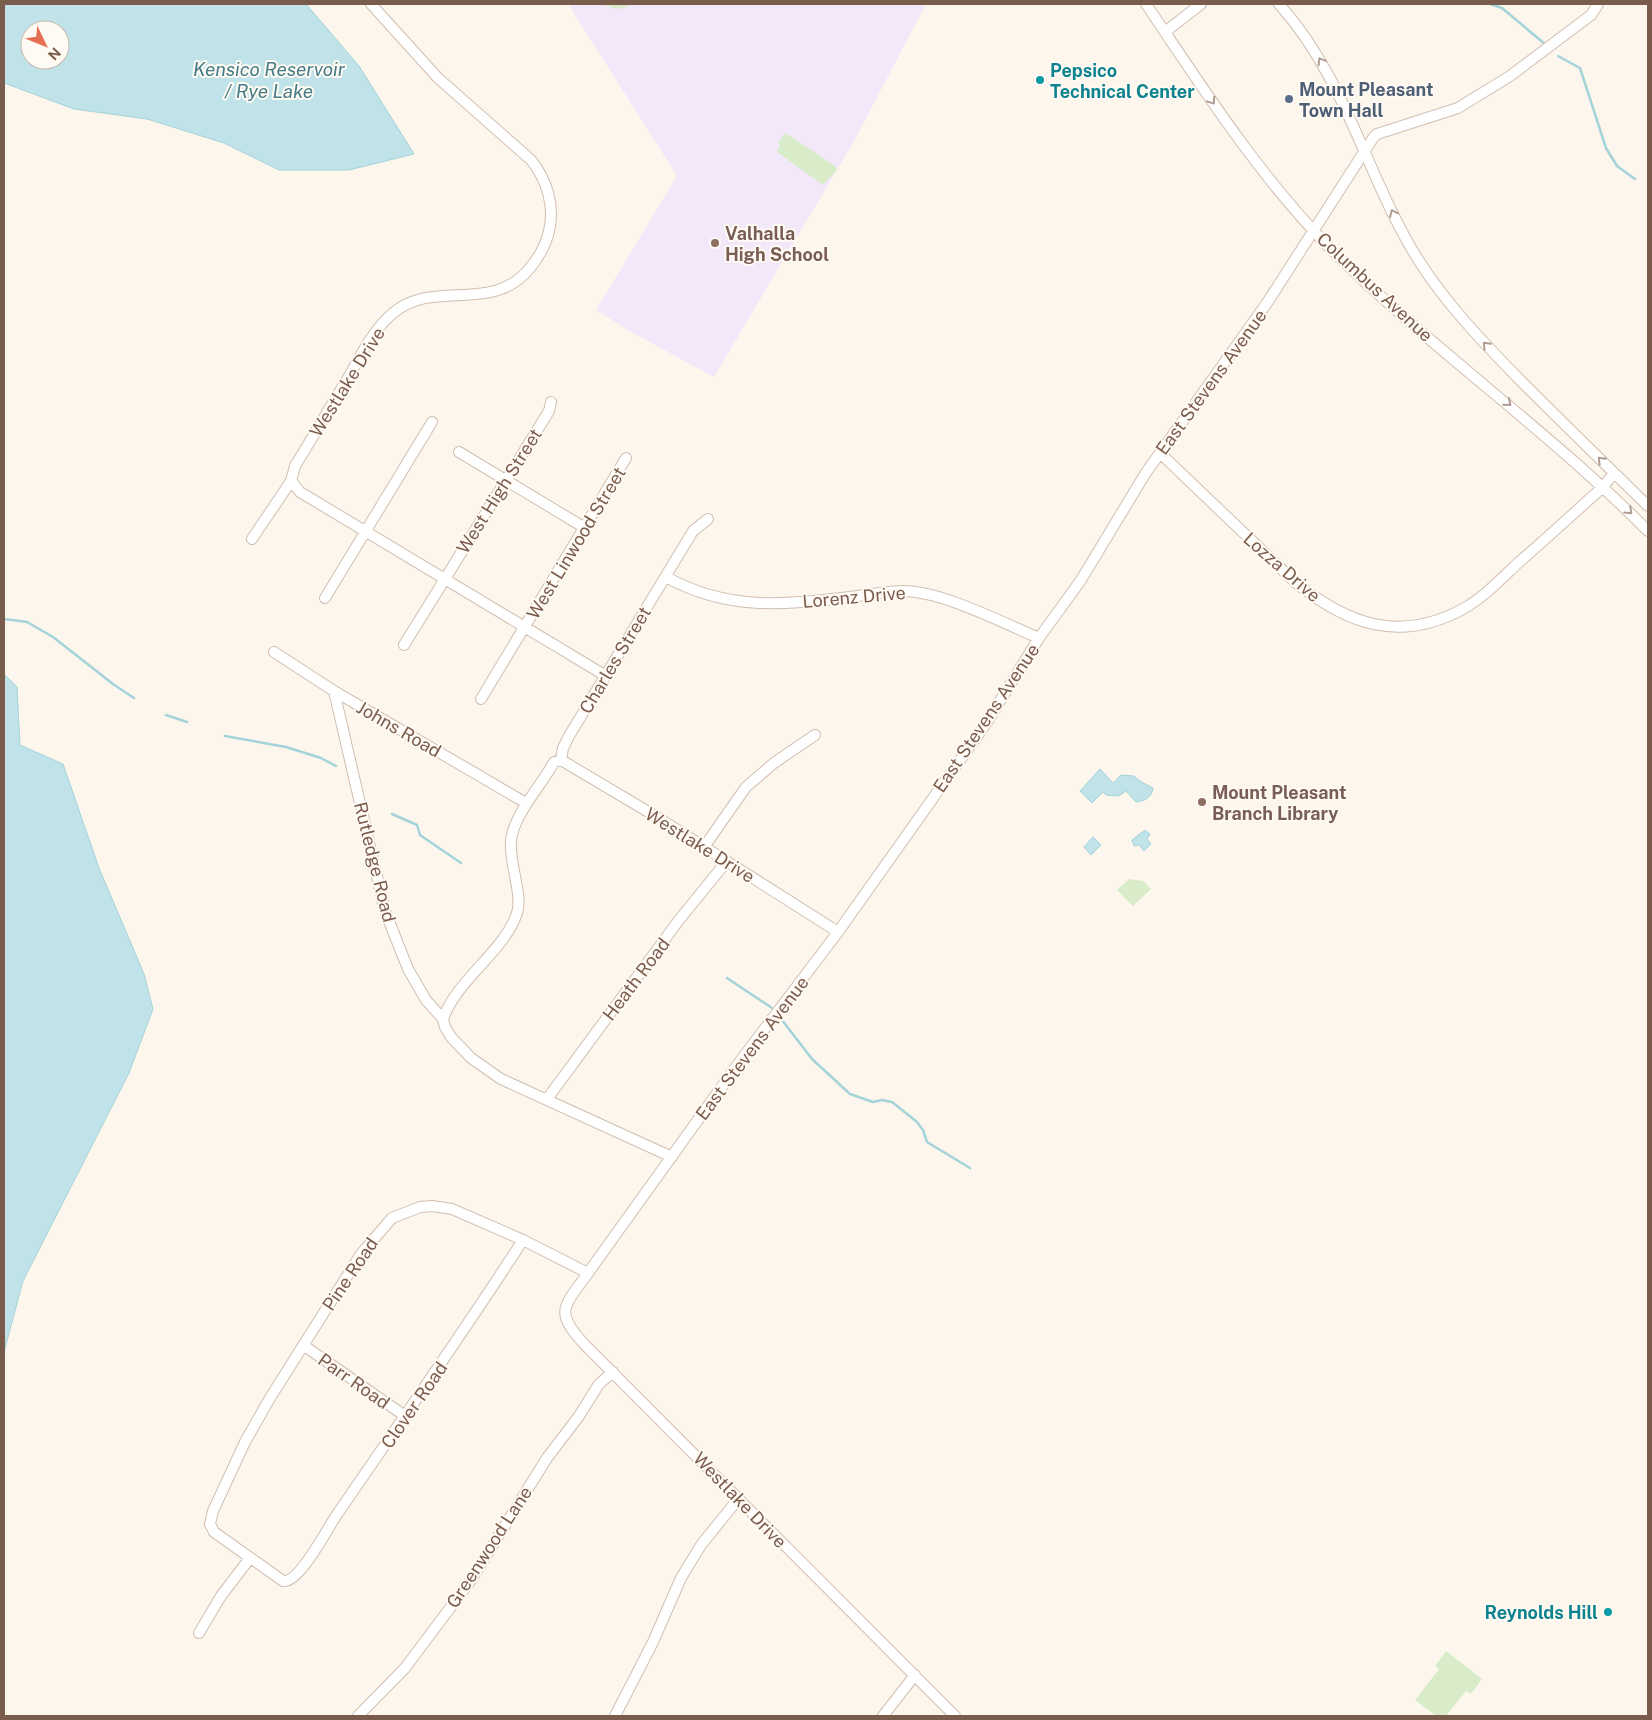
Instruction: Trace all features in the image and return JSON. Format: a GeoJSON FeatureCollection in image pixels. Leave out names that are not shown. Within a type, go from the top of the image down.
{"type":"FeatureCollection","features":[{"type":"Feature","properties":{"kind":"street","name":"Westlake Drive"},"geometry":{"type":"LineString","coordinates":[[291,481],[295,466],[368,342],[390,316],[403,306],[425,297],[486,294],[509,285],[519,279],[536,260],[548,237],[551,224],[547,189],[539,169],[532,160],[438,78],[371,4]]}},
{"type":"Feature","properties":{"kind":"street","name":"Columbus Avenue"},"geometry":{"type":"LineString","coordinates":[[1146,4],[1227,122],[1314,232],[1396,310],[1524,417],[1603,487],[1648,531]]}},
{"type":"Feature","properties":{"kind":"street"},"geometry":{"type":"LineString","coordinates":[[1165,32],[1201,4]]}},
{"type":"Feature","properties":{"kind":"street"},"geometry":{"type":"LineString","coordinates":[[1279,4],[1320,59],[1344,103],[1404,236],[1446,299],[1507,367],[1648,506]]}},
{"type":"Feature","properties":{"kind":"street","name":"East Stevens Avenue"},"geometry":{"type":"LineString","coordinates":[[588,1273],[741,1060],[838,932],[987,722],[1039,638],[1081,580],[1129,498],[1210,385],[1314,232],[1377,134],[1458,108],[1510,76],[1591,15],[1598,4]]}},
{"type":"Feature","properties":{"kind":"street","name":"West High Street"},"geometry":{"type":"LineString","coordinates":[[404,645],[549,411],[551,402]]}},
{"type":"Feature","properties":{"kind":"street"},"geometry":{"type":"LineString","coordinates":[[325,598],[432,422]]}},
{"type":"Feature","properties":{"kind":"street"},"geometry":{"type":"LineString","coordinates":[[459,452],[585,528]]}},
{"type":"Feature","properties":{"kind":"street","name":"Lozza Drive"},"geometry":{"type":"LineString","coordinates":[[1160,453],[1287,574],[1316,599],[1346,616],[1364,623],[1393,627],[1430,624],[1463,609],[1488,590],[1603,487],[1614,473]]}},
{"type":"Feature","properties":{"kind":"street","name":"West Linwood Street"},"geometry":{"type":"LineString","coordinates":[[481,699],[626,458]]}},
{"type":"Feature","properties":{"kind":"street"},"geometry":{"type":"LineString","coordinates":[[252,539],[291,481],[300,492],[606,676]]}},
{"type":"Feature","properties":{"kind":"street","name":"Charles Street"},"geometry":{"type":"LineString","coordinates":[[443,1019],[467,981],[510,928],[518,912],[510,842],[517,820],[526,803],[543,783],[554,762],[561,760],[563,748],[569,736],[693,531],[708,519]]}},
{"type":"Feature","properties":{"kind":"street","name":"Lorenz Drive"},"geometry":{"type":"LineString","coordinates":[[666,577],[707,596],[737,602],[822,600],[903,591],[919,592],[950,601],[1039,638]]}},
{"type":"Feature","properties":{"kind":"street","name":"Johns Road"},"geometry":{"type":"LineString","coordinates":[[274,652],[334,691],[526,803]]}},
{"type":"Feature","properties":{"kind":"street","name":"Rutledge Road"},"geometry":{"type":"LineString","coordinates":[[334,691],[385,911],[408,969],[426,1000],[443,1019],[444,1028],[482,1066],[501,1079],[672,1157]]}},
{"type":"Feature","properties":{"kind":"street"},"geometry":{"type":"LineString","coordinates":[[704,847],[746,787],[774,763],[815,735]]}},
{"type":"Feature","properties":{"kind":"street","name":"Westlake Drive"},"geometry":{"type":"LineString","coordinates":[[561,760],[727,861],[838,932]]}},
{"type":"Feature","properties":{"kind":"street","name":"Heath Road"},"geometry":{"type":"LineString","coordinates":[[547,1099],[679,920],[727,861]]}},
{"type":"Feature","properties":{"kind":"street","name":"Pine Road"},"geometry":{"type":"LineString","coordinates":[[250,1558],[214,1532],[210,1524],[212,1519],[245,1442],[303,1345],[361,1254],[392,1218],[408,1210],[432,1206],[452,1209],[523,1240],[588,1273]]}},
{"type":"Feature","properties":{"kind":"street","name":"Clover Road"},"geometry":{"type":"LineString","coordinates":[[250,1558],[286,1582],[303,1568],[405,1416],[450,1354],[523,1240]]}},
{"type":"Feature","properties":{"kind":"street","name":"Westlake Drive"},"geometry":{"type":"LineString","coordinates":[[588,1273],[566,1307],[565,1318],[569,1327],[955,1716]]}},
{"type":"Feature","properties":{"kind":"street","name":"Parr Road"},"geometry":{"type":"LineString","coordinates":[[303,1345],[405,1416]]}},
{"type":"Feature","properties":{"kind":"street","name":"Greenwood Lane"},"geometry":{"type":"LineString","coordinates":[[358,1716],[405,1668],[460,1594],[547,1458],[579,1416],[599,1384],[613,1372]]}},
{"type":"Feature","properties":{"kind":"street"},"geometry":{"type":"LineString","coordinates":[[615,1716],[653,1642],[681,1578],[701,1545],[739,1498]]}},
{"type":"Feature","properties":{"kind":"street"},"geometry":{"type":"LineString","coordinates":[[199,1633],[221,1596],[250,1558]]}},
{"type":"Feature","properties":{"kind":"street"},"geometry":{"type":"LineString","coordinates":[[883,1716],[915,1675]]}},
{"type":"Feature","properties":{"kind":"shaded area","name":"Valhalla High School"},"geometry":{"type":"Polygon","coordinates":[[[568,4],[926,4],[854,141],[714,377],[633,333],[596,310],[677,176],[568,4]]]}},
{"type":"Feature","properties":{"kind":"green space"},"geometry":{"type":"Polygon","coordinates":[[[599,4],[636,4],[618,9],[599,4]]]}},
{"type":"Feature","properties":{"kind":"green space"},"geometry":{"type":"Polygon","coordinates":[[[786,133],[836,167],[837,170],[823,185],[777,152],[780,145],[778,142],[786,133]]]}},
{"type":"Feature","properties":{"kind":"green space"},"geometry":{"type":"Polygon","coordinates":[[[1129,879],[1143,881],[1151,889],[1133,906],[1117,890],[1129,879]]]}},
{"type":"Feature","properties":{"kind":"green space"},"geometry":{"type":"Polygon","coordinates":[[[1446,1651],[1482,1679],[1471,1694],[1466,1691],[1446,1716],[1436,1716],[1415,1700],[1439,1669],[1435,1666],[1446,1651]]]}},
{"type":"Feature","properties":{"kind":"water","name":"Kensico Reservoir / Rye Lake"},"geometry":{"type":"Polygon","coordinates":[[[4,4],[306,4],[359,66],[414,154],[349,170],[279,170],[224,143],[147,119],[74,109],[4,83],[4,4]]]}},
{"type":"Feature","properties":{"kind":"water"},"geometry":{"type":"Polygon","coordinates":[[[4,674],[17,687],[20,745],[63,764],[99,868],[144,974],[153,1009],[129,1073],[23,1281],[4,1352],[4,674]]]}},
{"type":"Feature","properties":{"kind":"water"},"geometry":{"type":"Polygon","coordinates":[[[1100,769],[1113,783],[1121,775],[1134,776],[1153,788],[1150,796],[1145,800],[1136,802],[1126,791],[1119,796],[1106,795],[1103,792],[1092,803],[1080,791],[1100,769]]]}},
{"type":"Feature","properties":{"kind":"water"},"geometry":{"type":"Polygon","coordinates":[[[1145,830],[1150,834],[1147,839],[1151,844],[1144,851],[1139,845],[1134,846],[1132,840],[1145,830]]]}},
{"type":"Feature","properties":{"kind":"water"},"geometry":{"type":"Polygon","coordinates":[[[1093,837],[1101,845],[1091,855],[1084,847],[1093,837]]]}},
{"type":"Feature","properties":{"kind":"waterway"},"geometry":{"type":"LineString","coordinates":[[1490,4],[1502,8],[1546,45]]}},
{"type":"Feature","properties":{"kind":"waterway"},"geometry":{"type":"LineString","coordinates":[[1558,56],[1580,68],[1606,148],[1617,166],[1635,179]]}},
{"type":"Feature","properties":{"kind":"waterway"},"geometry":{"type":"LineString","coordinates":[[4,619],[27,622],[53,637],[134,698]]}},
{"type":"Feature","properties":{"kind":"waterway"},"geometry":{"type":"LineString","coordinates":[[166,715],[187,722]]}},
{"type":"Feature","properties":{"kind":"waterway"},"geometry":{"type":"LineString","coordinates":[[225,736],[286,747],[321,758],[336,766]]}},
{"type":"Feature","properties":{"kind":"waterway"},"geometry":{"type":"LineString","coordinates":[[392,814],[417,825],[420,835],[461,863]]}},
{"type":"Feature","properties":{"kind":"waterway"},"geometry":{"type":"LineString","coordinates":[[727,978],[772,1008]]}},
{"type":"Feature","properties":{"kind":"waterway"},"geometry":{"type":"LineString","coordinates":[[782,1020],[812,1059],[850,1094],[873,1102],[882,1100],[892,1102],[917,1122],[923,1130],[927,1142],[970,1168]]}},
{"type":"Feature","properties":{"kind":"place","name":"Pepsico Technical Center"},"geometry":{"type":"Point","coordinates":[1040,80]}},
{"type":"Feature","properties":{"kind":"place","name":"Mount Pleasant Town Hall"},"geometry":{"type":"Point","coordinates":[1289,99]}},
{"type":"Feature","properties":{"kind":"place","name":"Valhalla High School"},"geometry":{"type":"Point","coordinates":[715,243]}},
{"type":"Feature","properties":{"kind":"place","name":"Mount Pleasant Branch Library"},"geometry":{"type":"Point","coordinates":[1202,802]}},
{"type":"Feature","properties":{"kind":"place","name":"Reynolds Hill"},"geometry":{"type":"Point","coordinates":[1608,1612]}}]}
